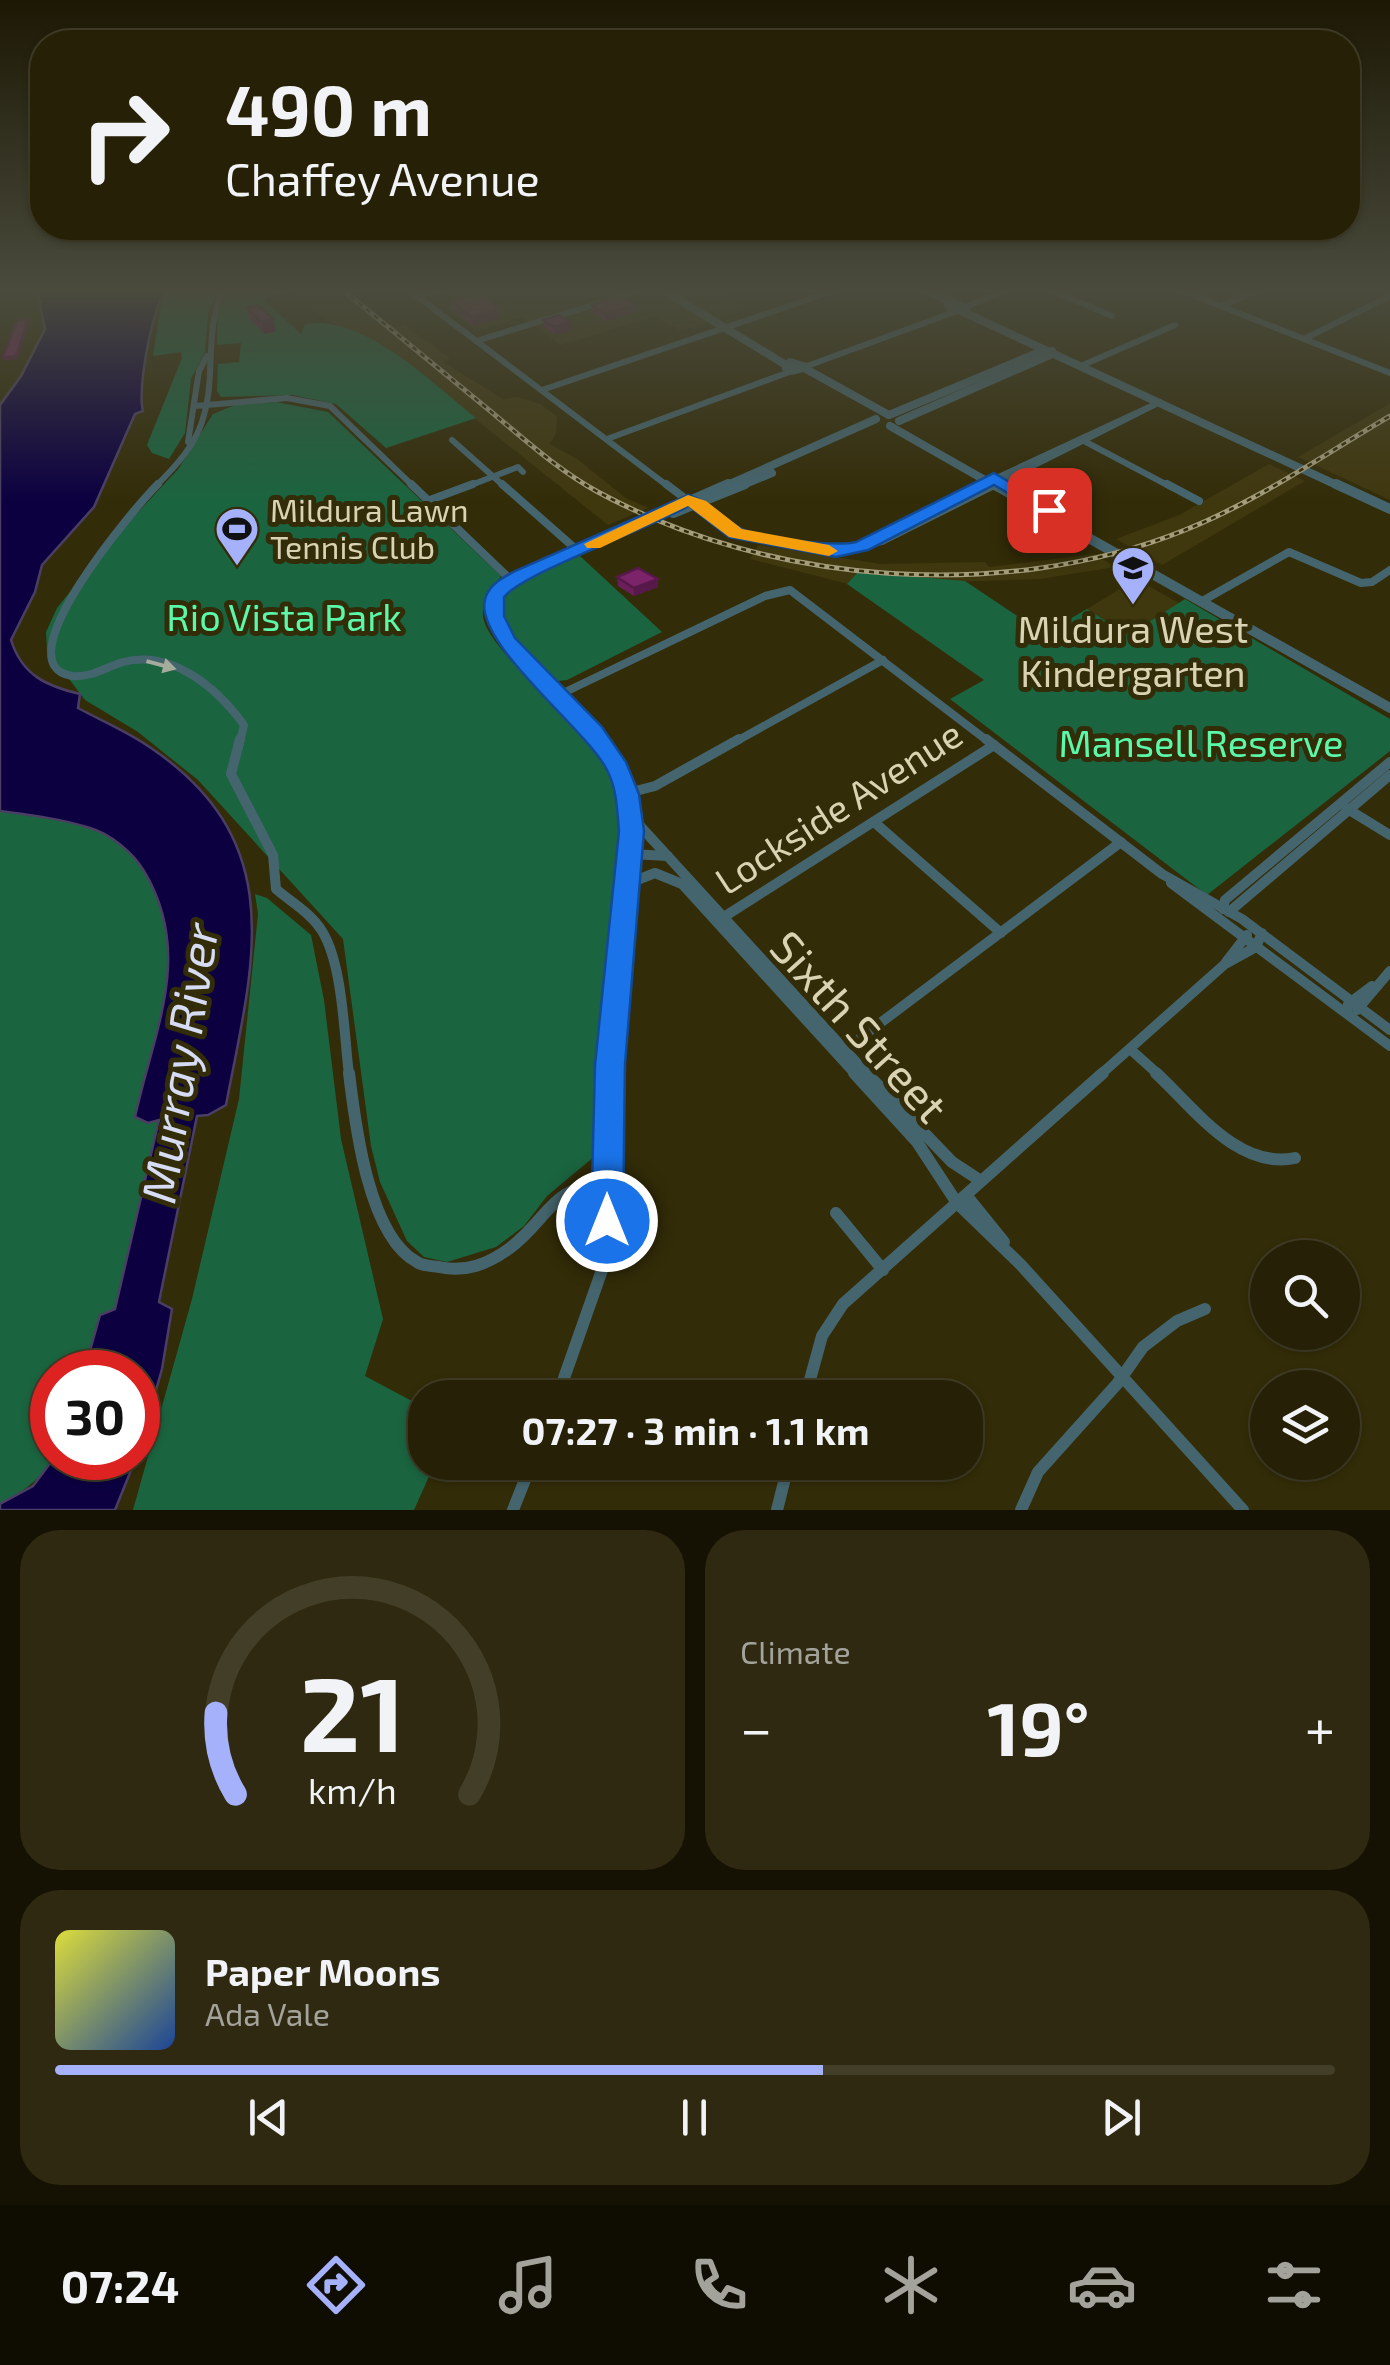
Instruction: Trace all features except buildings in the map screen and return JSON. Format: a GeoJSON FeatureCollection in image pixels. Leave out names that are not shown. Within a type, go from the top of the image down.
{"type":"FeatureCollection","features":[{"type":"Feature","properties":{"kind":"street"},"geometry":{"type":"LineString","coordinates":[[203,418],[199,371],[205,360]]}},
{"type":"Feature","properties":{"kind":"street"},"geometry":{"type":"LineString","coordinates":[[184,454],[205,392],[209,360]]}},
{"type":"Feature","properties":{"kind":"street"},"geometry":{"type":"LineString","coordinates":[[502,360],[736,533],[836,552],[882,541],[1160,402]]}},
{"type":"Feature","properties":{"kind":"street"},"geometry":{"type":"LineString","coordinates":[[539,388],[620,360]]}},
{"type":"Feature","properties":{"kind":"street"},"geometry":{"type":"LineString","coordinates":[[785,360],[876,419],[894,424],[1390,711]]}},
{"type":"Feature","properties":{"kind":"street"},"geometry":{"type":"LineString","coordinates":[[605,438],[814,360]]}},
{"type":"Feature","properties":{"kind":"street"},"geometry":{"type":"LineString","coordinates":[[826,446],[876,419],[1020,360]]}},
{"type":"Feature","properties":{"kind":"street"},"geometry":{"type":"LineString","coordinates":[[563,1380],[602,1270],[610,1065],[628,884],[630,815],[628,794],[608,750],[498,628],[493,603],[498,591],[512,580],[659,516],[826,446],[894,424],[1040,360]]}},
{"type":"Feature","properties":{"kind":"street"},"geometry":{"type":"LineString","coordinates":[[1071,360],[1390,511]]}},
{"type":"Feature","properties":{"kind":"street"},"geometry":{"type":"LineString","coordinates":[[1082,366],[1094,360]]}},
{"type":"Feature","properties":{"kind":"street"},"geometry":{"type":"LineString","coordinates":[[1363,360],[1389,370]]}},
{"type":"Feature","properties":{"kind":"street"},"geometry":{"type":"LineString","coordinates":[[796,367],[888,414],[894,424]]}},
{"type":"Feature","properties":{"kind":"street"},"geometry":{"type":"LineString","coordinates":[[998,370],[1007,374]]}},
{"type":"Feature","properties":{"kind":"street"},"geometry":{"type":"LineString","coordinates":[[205,392],[235,402]]}},
{"type":"Feature","properties":{"kind":"street"},"geometry":{"type":"LineString","coordinates":[[942,393],[951,398]]}},
{"type":"Feature","properties":{"kind":"street"},"geometry":{"type":"LineString","coordinates":[[200,406],[287,398],[330,406],[512,580]]}},
{"type":"Feature","properties":{"kind":"street"},"geometry":{"type":"LineString","coordinates":[[53,608],[122,521],[184,454],[203,418],[235,402]]}},
{"type":"Feature","properties":{"kind":"street"},"geometry":{"type":"LineString","coordinates":[[452,440],[578,551]]}},
{"type":"Feature","properties":{"kind":"street"},"geometry":{"type":"LineString","coordinates":[[1082,440],[1200,501]]}},
{"type":"Feature","properties":{"kind":"street"},"geometry":{"type":"LineString","coordinates":[[432,503],[495,479]]}},
{"type":"Feature","properties":{"kind":"street"},"geometry":{"type":"LineString","coordinates":[[1206,602],[1288,552],[1362,583],[1372,582],[1390,570]]}},
{"type":"Feature","properties":{"kind":"street"},"geometry":{"type":"LineString","coordinates":[[1147,570],[1390,711]]}},
{"type":"Feature","properties":{"kind":"street"},"geometry":{"type":"LineString","coordinates":[[559,696],[785,589],[994,744],[1208,913],[1226,915],[1244,937],[1390,1030]]}},
{"type":"Feature","properties":{"kind":"street"},"geometry":{"type":"LineString","coordinates":[[39,648],[50,668],[66,675],[84,677],[127,661],[143,660],[200,676],[244,725],[231,774],[234,784],[273,855],[276,889],[319,925],[326,939],[337,984],[356,1138],[388,1231],[418,1266],[474,1268],[520,1240],[573,1187],[607,1183]]}},
{"type":"Feature","properties":{"kind":"street"},"geometry":{"type":"LineString","coordinates":[[628,794],[655,786],[883,660]]}},
{"type":"Feature","properties":{"kind":"street","name":"Lockside Avenue"},"geometry":{"type":"LineString","coordinates":[[721,919],[994,744]]}},
{"type":"Feature","properties":{"kind":"street"},"geometry":{"type":"LineString","coordinates":[[1347,807],[1390,762]]}},
{"type":"Feature","properties":{"kind":"street"},"geometry":{"type":"LineString","coordinates":[[1226,915],[1347,807],[1390,774]]}},
{"type":"Feature","properties":{"kind":"street"},"geometry":{"type":"LineString","coordinates":[[1347,807],[1390,834]]}},
{"type":"Feature","properties":{"kind":"street","name":"Sixth Street"},"geometry":{"type":"LineString","coordinates":[[630,815],[842,1052],[961,1199],[1243,1510]]}},
{"type":"Feature","properties":{"kind":"street"},"geometry":{"type":"LineString","coordinates":[[874,822],[1000,934]]}},
{"type":"Feature","properties":{"kind":"street"},"geometry":{"type":"LineString","coordinates":[[842,1052],[1121,842]]}},
{"type":"Feature","properties":{"kind":"street"},"geometry":{"type":"LineString","coordinates":[[630,854],[668,856]]}},
{"type":"Feature","properties":{"kind":"street","name":"Sixth Street"},"geometry":{"type":"LineString","coordinates":[[628,884],[646,873],[669,875],[721,919]]}},
{"type":"Feature","properties":{"kind":"street"},"geometry":{"type":"LineString","coordinates":[[1162,874],[1262,933],[1353,1007],[1390,1046]]}},
{"type":"Feature","properties":{"kind":"street"},"geometry":{"type":"LineString","coordinates":[[1225,964],[1244,937],[1262,933]]}},
{"type":"Feature","properties":{"kind":"street"},"geometry":{"type":"LineString","coordinates":[[810,1380],[832,1318],[1225,964],[1257,946],[1262,933]]}},
{"type":"Feature","properties":{"kind":"street"},"geometry":{"type":"LineString","coordinates":[[1353,1007],[1390,970]]}},
{"type":"Feature","properties":{"kind":"street"},"geometry":{"type":"LineString","coordinates":[[1130,1048],[1244,1154],[1276,1162],[1295,1158]]}},
{"type":"Feature","properties":{"kind":"street","name":"Sixth Street"},"geometry":{"type":"LineString","coordinates":[[842,1052],[934,1145],[981,1181]]}},
{"type":"Feature","properties":{"kind":"street"},"geometry":{"type":"LineString","coordinates":[[836,1213],[883,1270]]}},
{"type":"Feature","properties":{"kind":"street"},"geometry":{"type":"LineString","coordinates":[[1021,1510],[1038,1472],[1160,1328],[1180,1316],[1205,1309]]}},
{"type":"Feature","properties":{"kind":"street"},"geometry":{"type":"LineString","coordinates":[[513,1510],[525,1480]]}},
{"type":"Feature","properties":{"kind":"street"},"geometry":{"type":"LineString","coordinates":[[778,1510],[785,1480]]}},
{"type":"Feature","properties":{"kind":"shaded area"},"geometry":{"type":"Polygon","coordinates":[[[402,360],[446,360],[443,362],[503,399],[518,397],[540,404],[557,416],[556,433],[550,444],[577,459],[626,498],[648,508],[608,525],[402,360]]]}},
{"type":"Feature","properties":{"kind":"shaded area"},"geometry":{"type":"Polygon","coordinates":[[[1390,403],[1390,500],[1298,457],[1384,407],[1390,403]]]}},
{"type":"Feature","properties":{"kind":"shaded area"},"geometry":{"type":"Polygon","coordinates":[[[1269,464],[1305,481],[1162,565],[1116,539],[1179,515],[1269,464]]]}},
{"type":"Feature","properties":{"kind":"shaded area"},"geometry":{"type":"Polygon","coordinates":[[[758,545],[881,564],[985,562],[989,567],[1094,554],[1115,567],[1040,579],[852,585],[750,559],[758,545]]]}},
{"type":"Feature","properties":{"kind":"shaded area","name":"Mildura West Kindergarten"},"geometry":{"type":"Polygon","coordinates":[[[1136,579],[1179,603],[1128,635],[1087,609],[1136,579]]]}},
{"type":"Feature","properties":{"kind":"green space"},"geometry":{"type":"Polygon","coordinates":[[[181,360],[201,360],[191,379],[185,433],[169,459],[152,453],[147,445],[181,360]]]}},
{"type":"Feature","properties":{"kind":"green space"},"geometry":{"type":"Polygon","coordinates":[[[405,360],[476,418],[386,448],[336,404],[293,395],[221,397],[217,391],[218,364],[405,360]]]}},
{"type":"Feature","properties":{"kind":"green space","name":"Rio Vista Park"},"geometry":{"type":"Polygon","coordinates":[[[276,402],[328,412],[501,576],[484,604],[488,631],[598,757],[616,792],[619,861],[595,1156],[547,1196],[524,1226],[496,1247],[447,1262],[424,1257],[407,1241],[380,1182],[371,1146],[343,939],[198,780],[138,732],[85,700],[47,650],[46,632],[57,608],[106,547],[179,468],[213,414],[235,405],[276,402]]]}},
{"type":"Feature","properties":{"kind":"green space"},"geometry":{"type":"Polygon","coordinates":[[[580,556],[662,632],[558,681],[510,634],[501,602],[519,582],[580,556]]]}},
{"type":"Feature","properties":{"kind":"green space","name":"Mansell Reserve"},"geometry":{"type":"Polygon","coordinates":[[[858,572],[965,581],[1044,634],[1087,609],[1128,635],[1185,599],[1390,719],[1390,751],[1207,895],[950,699],[984,680],[847,584],[858,572]]]}},
{"type":"Feature","properties":{"kind":"green space"},"geometry":{"type":"Polygon","coordinates":[[[0,811],[90,828],[128,851],[144,871],[159,902],[168,963],[159,1023],[135,1117],[148,1123],[160,1119],[115,1309],[100,1315],[90,1350],[30,1350],[30,1480],[36,1480],[0,1504],[0,811]]]}},
{"type":"Feature","properties":{"kind":"green space"},"geometry":{"type":"Polygon","coordinates":[[[255,894],[267,898],[311,935],[324,1000],[341,1139],[383,1319],[365,1376],[408,1399],[408,1480],[427,1480],[414,1510],[133,1510],[141,1480],[160,1480],[160,1413],[192,1299],[239,1099],[258,914],[255,894]]]}},
{"type":"Feature","properties":{"kind":"water","name":"Murray River"},"geometry":{"type":"Polygon","coordinates":[[[29,360],[145,360],[143,411],[135,414],[94,507],[42,565],[35,592],[11,640],[22,662],[37,677],[80,694],[78,708],[143,742],[196,785],[226,824],[243,866],[251,909],[245,1003],[226,1105],[197,1116],[159,1302],[172,1309],[160,1376],[160,1350],[90,1350],[100,1315],[115,1309],[159,1120],[148,1123],[135,1117],[165,993],[166,932],[159,902],[144,871],[113,839],[68,822],[0,811],[0,405],[29,360]]]}},
{"type":"Feature","properties":{"kind":"water"},"geometry":{"type":"Polygon","coordinates":[[[38,1480],[127,1480],[115,1510],[0,1510],[0,1504],[38,1480]]]}},
{"type":"Feature","properties":{"kind":"railway"},"geometry":{"type":"LineString","coordinates":[[429,360],[569,474],[665,523],[736,547],[811,564],[888,573],[965,575],[1041,568],[1115,553],[1185,530],[1238,505],[1390,416]]}},
{"type":"Feature","properties":{"kind":"slow traffic"},"geometry":{"type":"LineString","coordinates":[[593,544],[688,500],[700,504],[736,533],[829,551]]}},
{"type":"Feature","properties":{"kind":"place","name":"Mildura Lawn Tennis Club"},"geometry":{"type":"Point","coordinates":[237,567]}},
{"type":"Feature","properties":{"kind":"place","name":"Mildura West Kindergarten"},"geometry":{"type":"Point","coordinates":[1133,606]}},
{"type":"Feature","properties":{"kind":"route"},"geometry":{"type":"LineString","coordinates":[[607,1221],[610,1065],[632,831],[628,794],[618,768],[594,732],[507,642],[492,609],[495,597],[503,586],[522,575],[650,521],[688,500],[700,504],[736,533],[836,552],[862,546],[994,478],[1049,510]]}}]}
